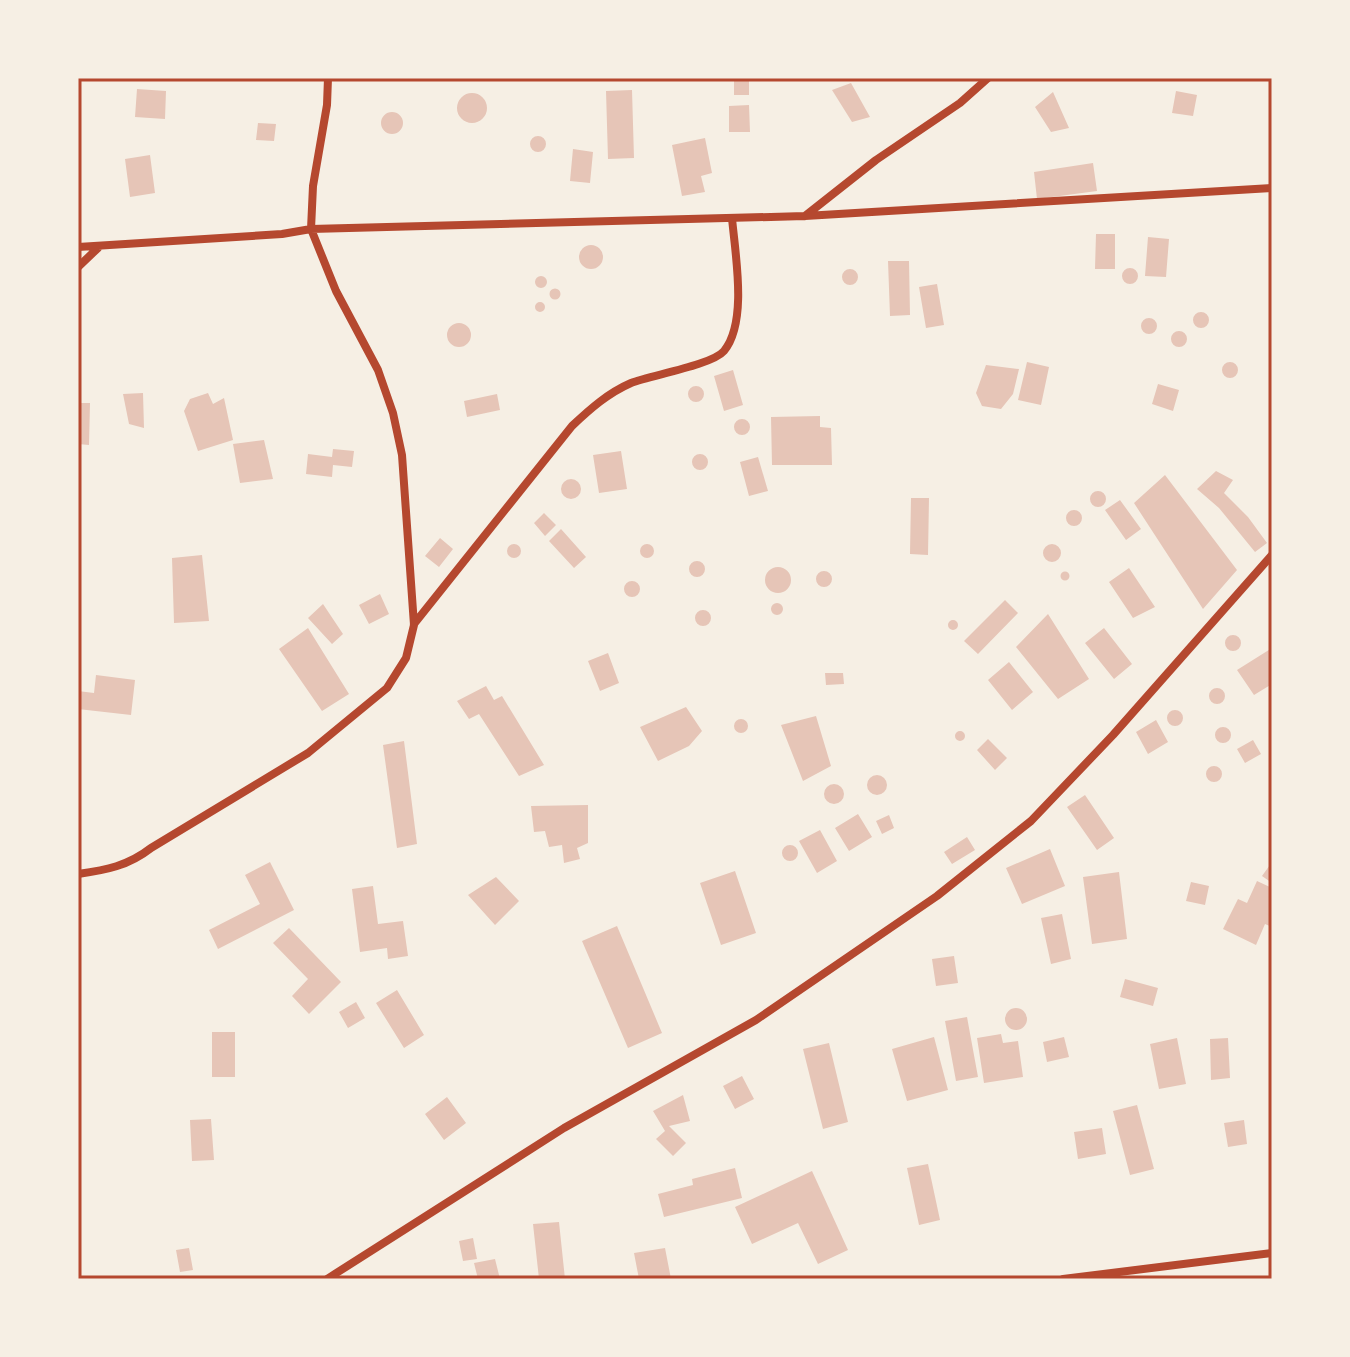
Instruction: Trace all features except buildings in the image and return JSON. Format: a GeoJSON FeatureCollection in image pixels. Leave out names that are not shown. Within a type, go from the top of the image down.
{"type":"FeatureCollection","features":[{"type":"Feature","properties":{"kind":"street"},"geometry":{"type":"LineString","coordinates":[[78,874],[108,870],[133,862],[308,753],[387,688],[406,658],[414,625],[402,455],[393,413],[378,370],[336,291],[311,229],[313,186],[327,105],[328,78]]}},
{"type":"Feature","properties":{"kind":"street"},"geometry":{"type":"LineString","coordinates":[[805,216],[876,160],[960,103],[988,78]]}},
{"type":"Feature","properties":{"kind":"street"},"geometry":{"type":"LineString","coordinates":[[78,247],[311,229],[805,216],[1272,188]]}},
{"type":"Feature","properties":{"kind":"street"},"geometry":{"type":"LineString","coordinates":[[414,625],[572,426],[597,402],[629,384],[700,364],[723,352],[733,330],[737,303],[732,218]]}},
{"type":"Feature","properties":{"kind":"street"},"geometry":{"type":"LineString","coordinates":[[78,267],[99,247]]}},
{"type":"Feature","properties":{"kind":"street"},"geometry":{"type":"LineString","coordinates":[[327,1279],[564,1128],[756,1020],[937,896],[1031,821],[1113,735],[1272,555]]}},
{"type":"Feature","properties":{"kind":"street"},"geometry":{"type":"LineString","coordinates":[[1063,1279],[1272,1253]]}}]}
